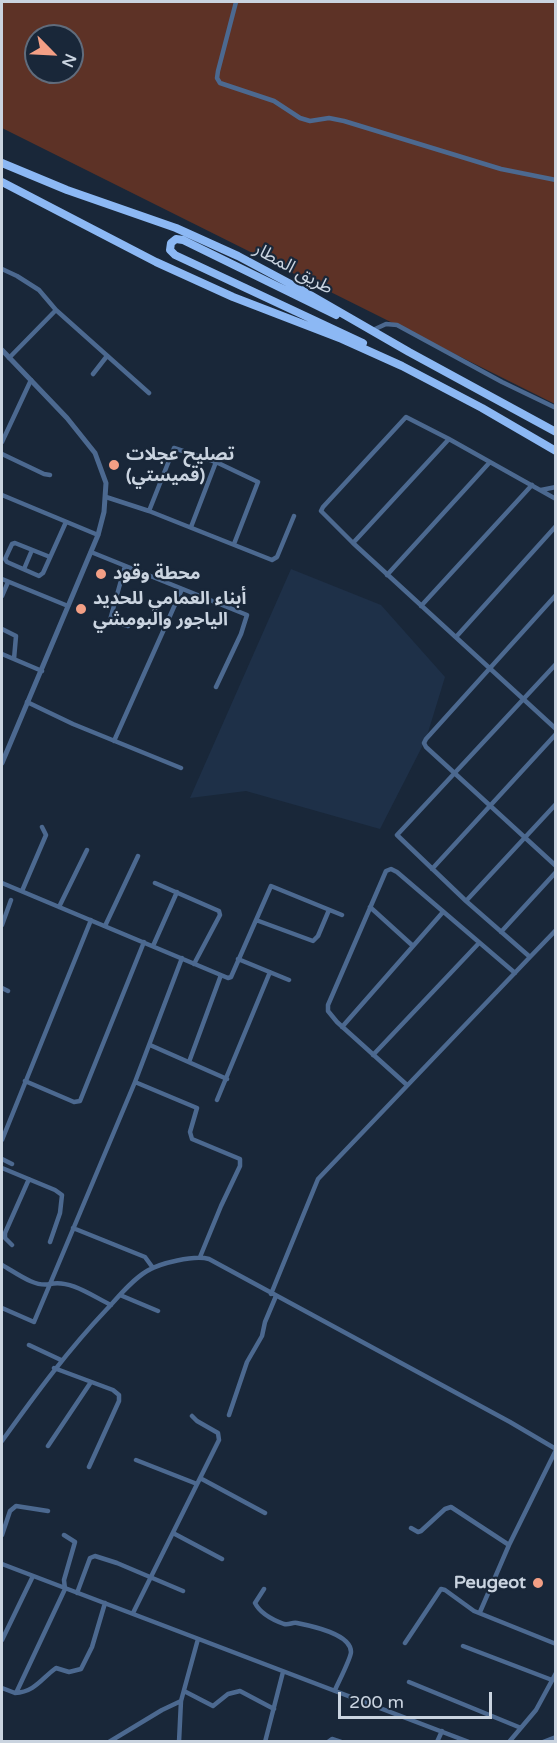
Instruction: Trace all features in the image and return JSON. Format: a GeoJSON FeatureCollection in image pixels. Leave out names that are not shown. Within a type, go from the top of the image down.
{"type":"FeatureCollection","features":[{"type":"Feature","properties":{"kind":"highway","name":"طريق المطار"},"geometry":{"type":"LineString","coordinates":[[2,163],[77,194],[207,241],[298,288],[406,351],[555,432]]}},
{"type":"Feature","properties":{"kind":"highway"},"geometry":{"type":"LineString","coordinates":[[2,182],[156,262],[233,297],[342,339],[424,377]]}},
{"type":"Feature","properties":{"kind":"highway"},"geometry":{"type":"LineString","coordinates":[[406,351],[183,240],[176,239],[171,243],[170,250],[175,255],[346,334],[482,408],[555,451]]}},
{"type":"Feature","properties":{"kind":"street"},"geometry":{"type":"LineString","coordinates":[[236,2],[218,71],[217,78],[220,83],[274,101],[300,118],[310,121],[329,118],[344,121],[501,169],[555,180]]}},
{"type":"Feature","properties":{"kind":"street"},"geometry":{"type":"LineString","coordinates":[[2,269],[31,284],[56,310],[149,393]]}},
{"type":"Feature","properties":{"kind":"street"},"geometry":{"type":"LineString","coordinates":[[9,358],[56,310]]}},
{"type":"Feature","properties":{"kind":"street"},"geometry":{"type":"LineString","coordinates":[[373,330],[386,324],[397,325],[508,386],[555,408]]}},
{"type":"Feature","properties":{"kind":"street"},"geometry":{"type":"LineString","coordinates":[[2,350],[78,431],[95,453],[105,478],[106,497],[98,535],[2,763]]}},
{"type":"Feature","properties":{"kind":"street"},"geometry":{"type":"LineString","coordinates":[[93,374],[107,356]]}},
{"type":"Feature","properties":{"kind":"street"},"geometry":{"type":"LineString","coordinates":[[2,442],[31,380]]}},
{"type":"Feature","properties":{"kind":"street"},"geometry":{"type":"LineString","coordinates":[[432,869],[555,732],[523,699],[353,543],[323,514],[322,510],[403,419],[410,418],[541,490],[554,494]]}},
{"type":"Feature","properties":{"kind":"street"},"geometry":{"type":"LineString","coordinates":[[353,543],[449,439]]}},
{"type":"Feature","properties":{"kind":"street"},"geometry":{"type":"LineString","coordinates":[[150,511],[174,448],[216,462],[258,482],[234,544]]}},
{"type":"Feature","properties":{"kind":"street"},"geometry":{"type":"LineString","coordinates":[[2,454],[50,475]]}},
{"type":"Feature","properties":{"kind":"street"},"geometry":{"type":"LineString","coordinates":[[192,527],[216,462]]}},
{"type":"Feature","properties":{"kind":"street"},"geometry":{"type":"LineString","coordinates":[[387,575],[490,462]]}},
{"type":"Feature","properties":{"kind":"street"},"geometry":{"type":"LineString","coordinates":[[421,606],[532,485]]}},
{"type":"Feature","properties":{"kind":"street"},"geometry":{"type":"LineString","coordinates":[[541,490],[554,494]]}},
{"type":"Feature","properties":{"kind":"street"},"geometry":{"type":"LineString","coordinates":[[2,495],[98,535]]}},
{"type":"Feature","properties":{"kind":"street"},"geometry":{"type":"LineString","coordinates":[[106,497],[150,511],[267,558],[275,559],[294,516]]}},
{"type":"Feature","properties":{"kind":"street"},"geometry":{"type":"LineString","coordinates":[[50,557],[14,543],[6,558],[7,562],[42,575],[66,522]]}},
{"type":"Feature","properties":{"kind":"street"},"geometry":{"type":"LineString","coordinates":[[456,637],[555,526]]}},
{"type":"Feature","properties":{"kind":"street"},"geometry":{"type":"LineString","coordinates":[[24,569],[32,550]]}},
{"type":"Feature","properties":{"kind":"street"},"geometry":{"type":"LineString","coordinates":[[91,552],[247,615],[241,634],[216,687]]}},
{"type":"Feature","properties":{"kind":"street"},"geometry":{"type":"LineString","coordinates":[[125,566],[110,620],[128,626]]}},
{"type":"Feature","properties":{"kind":"street"},"geometry":{"type":"LineString","coordinates":[[2,579],[68,606]]}},
{"type":"Feature","properties":{"kind":"street"},"geometry":{"type":"LineString","coordinates":[[2,596],[8,582]]}},
{"type":"Feature","properties":{"kind":"street"},"geometry":{"type":"LineString","coordinates":[[114,741],[182,589]]}},
{"type":"Feature","properties":{"kind":"street"},"geometry":{"type":"LineString","coordinates":[[555,595],[424,741],[426,747],[555,866]]}},
{"type":"Feature","properties":{"kind":"street"},"geometry":{"type":"LineString","coordinates":[[2,629],[16,636],[14,660]]}},
{"type":"Feature","properties":{"kind":"street"},"geometry":{"type":"LineString","coordinates":[[2,654],[42,671]]}},
{"type":"Feature","properties":{"kind":"street"},"geometry":{"type":"LineString","coordinates":[[530,957],[466,901],[398,837],[397,833],[555,664]]}},
{"type":"Feature","properties":{"kind":"street"},"geometry":{"type":"LineString","coordinates":[[27,702],[73,724],[181,768]]}},
{"type":"Feature","properties":{"kind":"street"},"geometry":{"type":"LineString","coordinates":[[466,901],[555,804]]}},
{"type":"Feature","properties":{"kind":"street"},"geometry":{"type":"LineString","coordinates":[[22,891],[46,835],[42,827]]}},
{"type":"Feature","properties":{"kind":"street"},"geometry":{"type":"LineString","coordinates":[[59,907],[87,850]]}},
{"type":"Feature","properties":{"kind":"street"},"geometry":{"type":"LineString","coordinates":[[105,926],[138,856]]}},
{"type":"Feature","properties":{"kind":"street"},"geometry":{"type":"LineString","coordinates":[[407,1085],[342,1027],[328,1011],[328,1005],[386,871],[391,869],[515,973]]}},
{"type":"Feature","properties":{"kind":"street"},"geometry":{"type":"LineString","coordinates":[[501,932],[555,872]]}},
{"type":"Feature","properties":{"kind":"street"},"geometry":{"type":"LineString","coordinates":[[2,883],[194,964],[231,977],[271,886],[342,915]]}},
{"type":"Feature","properties":{"kind":"street"},"geometry":{"type":"LineString","coordinates":[[155,883],[218,910],[220,913],[194,964]]}},
{"type":"Feature","properties":{"kind":"street"},"geometry":{"type":"LineString","coordinates":[[153,946],[177,892]]}},
{"type":"Feature","properties":{"kind":"street"},"geometry":{"type":"LineString","coordinates":[[2,925],[11,900]]}},
{"type":"Feature","properties":{"kind":"street"},"geometry":{"type":"LineString","coordinates":[[370,907],[413,946]]}},
{"type":"Feature","properties":{"kind":"street"},"geometry":{"type":"LineString","coordinates":[[256,920],[313,941],[318,936],[329,910]]}},
{"type":"Feature","properties":{"kind":"street"},"geometry":{"type":"LineString","coordinates":[[342,1027],[443,912]]}},
{"type":"Feature","properties":{"kind":"street"},"geometry":{"type":"LineString","coordinates":[[2,1140],[91,920]]}},
{"type":"Feature","properties":{"kind":"street"},"geometry":{"type":"LineString","coordinates":[[229,1415],[247,1362],[262,1336],[274,1295],[318,1179],[555,930]]}},
{"type":"Feature","properties":{"kind":"street"},"geometry":{"type":"LineString","coordinates":[[25,1081],[74,1102],[80,1101],[144,942]]}},
{"type":"Feature","properties":{"kind":"street"},"geometry":{"type":"LineString","coordinates":[[374,1055],[479,943]]}},
{"type":"Feature","properties":{"kind":"street"},"geometry":{"type":"LineString","coordinates":[[2,1308],[34,1322],[135,1082],[182,958]]}},
{"type":"Feature","properties":{"kind":"street"},"geometry":{"type":"LineString","coordinates":[[238,959],[289,980]]}},
{"type":"Feature","properties":{"kind":"street"},"geometry":{"type":"LineString","coordinates":[[218,1100],[270,972]]}},
{"type":"Feature","properties":{"kind":"street"},"geometry":{"type":"LineString","coordinates":[[189,1062],[221,975]]}},
{"type":"Feature","properties":{"kind":"street"},"geometry":{"type":"LineString","coordinates":[[2,988],[9,991]]}},
{"type":"Feature","properties":{"kind":"street"},"geometry":{"type":"LineString","coordinates":[[150,1045],[226,1079]]}},
{"type":"Feature","properties":{"kind":"street"},"geometry":{"type":"LineString","coordinates":[[135,1082],[197,1108],[190,1132],[192,1140],[240,1159],[240,1166],[200,1257]]}},
{"type":"Feature","properties":{"kind":"street"},"geometry":{"type":"LineString","coordinates":[[2,1159],[12,1164]]}},
{"type":"Feature","properties":{"kind":"street"},"geometry":{"type":"LineString","coordinates":[[2,1168],[62,1195],[60,1213],[50,1242]]}},
{"type":"Feature","properties":{"kind":"street"},"geometry":{"type":"LineString","coordinates":[[12,1245],[5,1238],[5,1233],[28,1179]]}},
{"type":"Feature","properties":{"kind":"street"},"geometry":{"type":"LineString","coordinates":[[73,1228],[145,1257],[153,1268]]}},
{"type":"Feature","properties":{"kind":"street"},"geometry":{"type":"LineString","coordinates":[[2,1441],[54,1368],[140,1276],[153,1268],[200,1257],[209,1259],[510,1422],[555,1450],[509,1545],[480,1612]]}},
{"type":"Feature","properties":{"kind":"street"},"geometry":{"type":"LineString","coordinates":[[2,1265],[37,1283],[65,1284],[111,1305]]}},
{"type":"Feature","properties":{"kind":"street"},"geometry":{"type":"LineString","coordinates":[[120,1295],[158,1311]]}},
{"type":"Feature","properties":{"kind":"street"},"geometry":{"type":"LineString","coordinates":[[29,1345],[61,1360]]}},
{"type":"Feature","properties":{"kind":"street"},"geometry":{"type":"LineString","coordinates":[[54,1368],[112,1390],[120,1398],[89,1467]]}},
{"type":"Feature","properties":{"kind":"street"},"geometry":{"type":"LineString","coordinates":[[48,1446],[91,1382]]}},
{"type":"Feature","properties":{"kind":"street"},"geometry":{"type":"LineString","coordinates":[[133,1613],[219,1440],[220,1435],[192,1416]]}},
{"type":"Feature","properties":{"kind":"street"},"geometry":{"type":"LineString","coordinates":[[136,1460],[197,1484]]}},
{"type":"Feature","properties":{"kind":"street"},"geometry":{"type":"LineString","coordinates":[[200,1478],[265,1512]]}},
{"type":"Feature","properties":{"kind":"street"},"geometry":{"type":"LineString","coordinates":[[2,1534],[10,1512],[16,1506],[48,1511]]}},
{"type":"Feature","properties":{"kind":"street"},"geometry":{"type":"LineString","coordinates":[[411,1528],[418,1532],[421,1531],[445,1509],[451,1507],[509,1545]]}},
{"type":"Feature","properties":{"kind":"street"},"geometry":{"type":"LineString","coordinates":[[173,1533],[222,1559]]}},
{"type":"Feature","properties":{"kind":"street"},"geometry":{"type":"LineString","coordinates":[[15,1693],[65,1589],[64,1580],[75,1542],[64,1535]]}},
{"type":"Feature","properties":{"kind":"street"},"geometry":{"type":"LineString","coordinates":[[77,1593],[90,1558],[93,1556],[152,1577],[183,1591]]}},
{"type":"Feature","properties":{"kind":"street"},"geometry":{"type":"LineString","coordinates":[[2,1564],[469,1742]]}},
{"type":"Feature","properties":{"kind":"street"},"geometry":{"type":"LineString","coordinates":[[2,1640],[33,1576]]}},
{"type":"Feature","properties":{"kind":"street"},"geometry":{"type":"LineString","coordinates":[[405,1642],[441,1588],[472,1610],[555,1644]]}},
{"type":"Feature","properties":{"kind":"street"},"geometry":{"type":"LineString","coordinates":[[264,1589],[255,1603],[266,1616],[286,1624],[296,1623],[337,1634],[348,1644],[351,1653],[335,1690]]}},
{"type":"Feature","properties":{"kind":"street"},"geometry":{"type":"LineString","coordinates":[[2,1688],[22,1693],[33,1689],[56,1668],[69,1672],[81,1668],[92,1647],[105,1603]]}},
{"type":"Feature","properties":{"kind":"street"},"geometry":{"type":"LineString","coordinates":[[179,1742],[181,1701],[198,1639]]}},
{"type":"Feature","properties":{"kind":"street"},"geometry":{"type":"LineString","coordinates":[[463,1646],[552,1680]]}},
{"type":"Feature","properties":{"kind":"street"},"geometry":{"type":"LineString","coordinates":[[265,1742],[283,1672]]}},
{"type":"Feature","properties":{"kind":"street"},"geometry":{"type":"LineString","coordinates":[[509,1742],[536,1710],[555,1674]]}},
{"type":"Feature","properties":{"kind":"street"},"geometry":{"type":"LineString","coordinates":[[409,1682],[521,1728]]}},
{"type":"Feature","properties":{"kind":"street"},"geometry":{"type":"LineString","coordinates":[[184,1691],[213,1706],[228,1694],[240,1691],[274,1709]]}},
{"type":"Feature","properties":{"kind":"street"},"geometry":{"type":"LineString","coordinates":[[109,1742],[181,1701]]}},
{"type":"Feature","properties":{"kind":"street"},"geometry":{"type":"LineString","coordinates":[[437,1742],[441,1731]]}},
{"type":"Feature","properties":{"kind":"street"},"geometry":{"type":"LineString","coordinates":[[543,1742],[555,1737]]}},
{"type":"Feature","properties":{"kind":"street"},"geometry":{"type":"LineString","coordinates":[[328,1742],[332,1739],[341,1742]]}},
{"type":"Feature","properties":{"kind":"shaded area"},"geometry":{"type":"Polygon","coordinates":[[[2,2],[555,2],[555,404],[2,128],[2,2]]]}},
{"type":"Feature","properties":{"kind":"shaded area"},"geometry":{"type":"Polygon","coordinates":[[[291,569],[381,605],[445,677],[426,739],[380,829],[246,791],[190,798],[291,569]]]}},
{"type":"Feature","properties":{"kind":"place","name":"تصليح عجلات (قميستي)"},"geometry":{"type":"Point","coordinates":[114,465]}},
{"type":"Feature","properties":{"kind":"place","name":"محطة وقود"},"geometry":{"type":"Point","coordinates":[101,574]}},
{"type":"Feature","properties":{"kind":"place","name":"أبناء العمامي للحديد الياجور والبومشي"},"geometry":{"type":"Point","coordinates":[81,609]}},
{"type":"Feature","properties":{"kind":"place","name":"Peugeot"},"geometry":{"type":"Point","coordinates":[538,1583]}}]}
